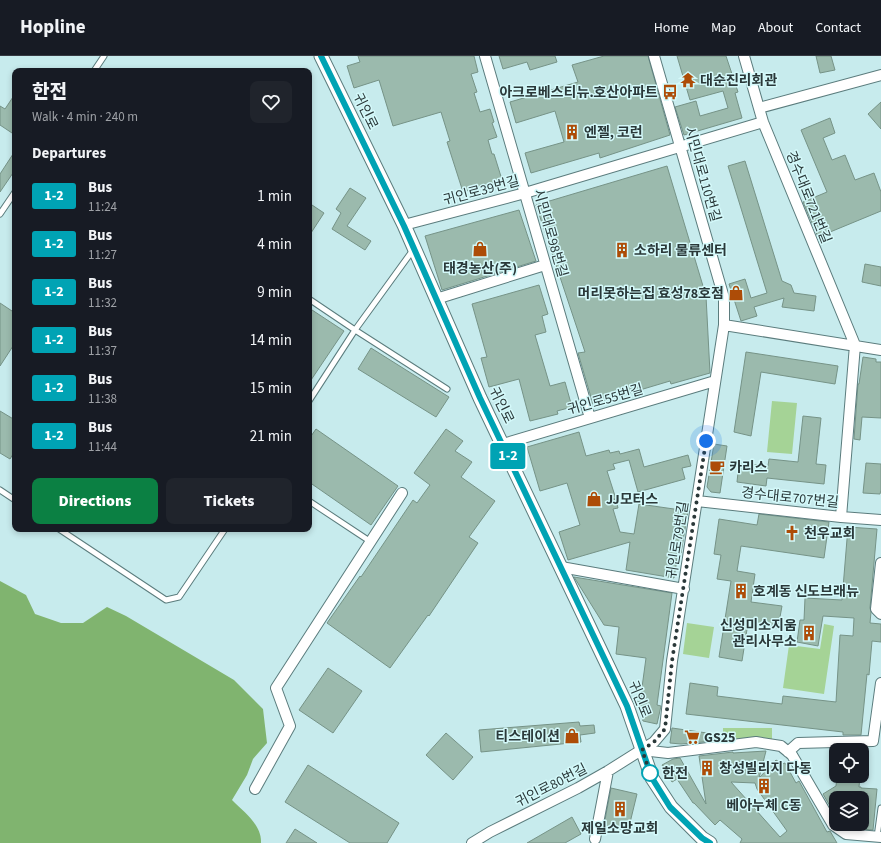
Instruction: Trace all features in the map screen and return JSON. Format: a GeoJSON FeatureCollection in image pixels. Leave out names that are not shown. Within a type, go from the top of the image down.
{"type":"FeatureCollection","features":[{"type":"Feature","properties":{"kind":"street","name":"귀인로"},"geometry":{"type":"LineString","coordinates":[[321,56],[404,226],[480,398],[627,706],[652,778],[670,807],[702,838],[710,843]]}},
{"type":"Feature","properties":{"kind":"street","name":"시민대로98번길"},"geometry":{"type":"LineString","coordinates":[[485,56],[590,418]]}},
{"type":"Feature","properties":{"kind":"street","name":"시민대로110번길"},"geometry":{"type":"LineString","coordinates":[[654,56],[724,298],[724,325]]}},
{"type":"Feature","properties":{"kind":"street","name":"경수대로721번길"},"geometry":{"type":"LineString","coordinates":[[744,56],[763,122],[855,345]]}},
{"type":"Feature","properties":{"kind":"street"},"geometry":{"type":"LineString","coordinates":[[759,108],[881,75]]}},
{"type":"Feature","properties":{"kind":"street","name":"귀인로39번길"},"geometry":{"type":"LineString","coordinates":[[404,226],[525,193],[763,122]]}},
{"type":"Feature","properties":{"kind":"street"},"geometry":{"type":"LineString","coordinates":[[436,299],[545,265]]}},
{"type":"Feature","properties":{"kind":"street"},"geometry":{"type":"LineString","coordinates":[[724,325],[881,350]]}},
{"type":"Feature","properties":{"kind":"street","name":"귀인로79번길"},"geometry":{"type":"LineString","coordinates":[[642,750],[654,742],[665,729],[672,661],[724,325]]}},
{"type":"Feature","properties":{"kind":"street"},"geometry":{"type":"LineString","coordinates":[[841,517],[855,345]]}},
{"type":"Feature","properties":{"kind":"street","name":"귀인로55번길"},"geometry":{"type":"LineString","coordinates":[[503,444],[716,381]]}},
{"type":"Feature","properties":{"kind":"street"},"geometry":{"type":"LineString","coordinates":[[255,789],[290,726],[276,688],[402,493]]}},
{"type":"Feature","properties":{"kind":"street","name":"경수대로707번길"},"geometry":{"type":"LineString","coordinates":[[697,501],[881,520]]}},
{"type":"Feature","properties":{"kind":"street"},"geometry":{"type":"LineString","coordinates":[[881,563],[876,609],[881,614]]}},
{"type":"Feature","properties":{"kind":"street"},"geometry":{"type":"LineString","coordinates":[[561,567],[684,589]]}},
{"type":"Feature","properties":{"kind":"street"},"geometry":{"type":"LineString","coordinates":[[788,752],[798,743],[873,741],[881,683]]}},
{"type":"Feature","properties":{"kind":"street"},"geometry":{"type":"LineString","coordinates":[[642,750],[668,753],[756,742],[781,746],[792,755],[833,825],[846,834],[878,839]]}},
{"type":"Feature","properties":{"kind":"street","name":"귀인로80번길"},"geometry":{"type":"LineString","coordinates":[[472,843],[490,832],[578,788],[642,750]]}},
{"type":"Feature","properties":{"kind":"street"},"geometry":{"type":"LineString","coordinates":[[595,840],[608,771]]}},
{"type":"Feature","properties":{"kind":"lane"},"geometry":{"type":"LineString","coordinates":[[96,68],[104,56]]}},
{"type":"Feature","properties":{"kind":"lane"},"geometry":{"type":"LineString","coordinates":[[0,214],[12,196]]}},
{"type":"Feature","properties":{"kind":"lane"},"geometry":{"type":"LineString","coordinates":[[312,396],[355,330],[414,249]]}},
{"type":"Feature","properties":{"kind":"lane"},"geometry":{"type":"LineString","coordinates":[[312,300],[355,330],[447,389]]}},
{"type":"Feature","properties":{"kind":"lane"},"geometry":{"type":"LineString","coordinates":[[0,490],[12,498]]}},
{"type":"Feature","properties":{"kind":"lane"},"geometry":{"type":"LineString","coordinates":[[312,503],[371,542]]}},
{"type":"Feature","properties":{"kind":"lane"},"geometry":{"type":"LineString","coordinates":[[64,532],[166,600],[179,597],[223,532]]}},
{"type":"Feature","properties":{"kind":"lane"},"geometry":{"type":"LineString","coordinates":[[878,839],[881,808]]}},
{"type":"Feature","properties":{"kind":"green space"},"geometry":{"type":"Polygon","coordinates":[[[772,401],[797,403],[792,454],[767,452],[772,401]]]}},
{"type":"Feature","properties":{"kind":"green space"},"geometry":{"type":"Polygon","coordinates":[[[0,581],[26,595],[35,614],[61,623],[83,623],[107,607],[126,616],[234,680],[263,709],[267,743],[253,759],[247,775],[232,800],[247,814],[259,830],[261,843],[0,843],[0,581]]]}},
{"type":"Feature","properties":{"kind":"green space"},"geometry":{"type":"Polygon","coordinates":[[[687,623],[714,627],[709,658],[683,654],[687,623]]]}},
{"type":"Feature","properties":{"kind":"green space"},"geometry":{"type":"Polygon","coordinates":[[[824,624],[834,626],[824,694],[783,688],[789,645],[820,649],[824,624]]]}},
{"type":"Feature","properties":{"kind":"green space"},"geometry":{"type":"Polygon","coordinates":[[[723,728],[772,728],[772,740],[723,739],[723,728]]]}},
{"type":"Feature","properties":{"kind":"building"},"geometry":{"type":"Polygon","coordinates":[[[358,56],[474,56],[478,72],[471,74],[477,92],[474,93],[480,112],[490,109],[494,122],[492,123],[497,137],[488,140],[503,183],[487,188],[486,185],[463,192],[447,142],[450,141],[441,112],[393,126],[379,80],[354,88],[347,66],[360,62],[358,56]]]}},
{"type":"Feature","properties":{"kind":"building"},"geometry":{"type":"Polygon","coordinates":[[[499,56],[555,56],[557,62],[530,70],[527,62],[503,69],[499,56]]]}},
{"type":"Feature","properties":{"kind":"building"},"geometry":{"type":"Polygon","coordinates":[[[604,56],[648,56],[670,135],[600,158],[599,153],[531,173],[525,153],[564,142],[555,111],[516,123],[510,102],[578,82],[572,65],[604,56]]]}},
{"type":"Feature","properties":{"kind":"building"},"geometry":{"type":"Polygon","coordinates":[[[677,56],[726,56],[738,92],[735,93],[742,118],[684,135],[675,107],[696,101],[700,116],[728,108],[723,91],[690,100],[677,56]]]}},
{"type":"Feature","properties":{"kind":"building"},"geometry":{"type":"Polygon","coordinates":[[[816,56],[831,56],[835,70],[820,73],[816,56]]]}},
{"type":"Feature","properties":{"kind":"building"},"geometry":{"type":"Polygon","coordinates":[[[12,98],[12,133],[0,125],[0,106],[5,109],[12,98]]]}},
{"type":"Feature","properties":{"kind":"building"},"geometry":{"type":"Polygon","coordinates":[[[881,102],[881,129],[868,114],[881,102]]]}},
{"type":"Feature","properties":{"kind":"building"},"geometry":{"type":"Polygon","coordinates":[[[830,118],[835,133],[823,138],[832,160],[845,155],[855,180],[874,173],[881,192],[881,211],[818,237],[803,202],[827,192],[801,130],[830,118]]]}},
{"type":"Feature","properties":{"kind":"building"},"geometry":{"type":"Polygon","coordinates":[[[12,156],[12,174],[0,192],[0,174],[12,156]]]}},
{"type":"Feature","properties":{"kind":"building"},"geometry":{"type":"Polygon","coordinates":[[[745,161],[782,281],[791,285],[794,293],[816,296],[814,311],[782,307],[784,298],[754,307],[757,316],[741,321],[729,284],[745,279],[751,298],[767,293],[728,166],[745,161]]]}},
{"type":"Feature","properties":{"kind":"building","name":"소하리 물류센터"},"geometry":{"type":"Polygon","coordinates":[[[667,166],[706,296],[710,373],[671,384],[670,381],[593,404],[578,353],[585,352],[536,205],[667,166]]]}},
{"type":"Feature","properties":{"kind":"building"},"geometry":{"type":"Polygon","coordinates":[[[350,188],[366,198],[347,226],[371,241],[365,250],[332,229],[341,213],[336,209],[350,188]]]}},
{"type":"Feature","properties":{"kind":"building"},"geometry":{"type":"Polygon","coordinates":[[[312,205],[324,213],[312,231],[312,205]]]}},
{"type":"Feature","properties":{"kind":"building","name":"태경농산(주)"},"geometry":{"type":"Polygon","coordinates":[[[519,210],[536,261],[442,290],[425,236],[519,210]]]}},
{"type":"Feature","properties":{"kind":"building"},"geometry":{"type":"Polygon","coordinates":[[[865,264],[881,267],[881,286],[862,282],[865,264]]]}},
{"type":"Feature","properties":{"kind":"building"},"geometry":{"type":"Polygon","coordinates":[[[539,285],[548,314],[542,316],[546,332],[535,335],[550,386],[565,382],[572,407],[557,411],[558,414],[530,421],[519,379],[489,387],[481,358],[487,357],[472,304],[539,285]]]}},
{"type":"Feature","properties":{"kind":"building"},"geometry":{"type":"Polygon","coordinates":[[[0,303],[12,311],[12,348],[0,366],[0,303]]]}},
{"type":"Feature","properties":{"kind":"building"},"geometry":{"type":"Polygon","coordinates":[[[312,310],[344,331],[312,379],[312,310]]]}},
{"type":"Feature","properties":{"kind":"building"},"geometry":{"type":"Polygon","coordinates":[[[371,348],[449,397],[436,417],[358,369],[371,348]]]}},
{"type":"Feature","properties":{"kind":"building"},"geometry":{"type":"Polygon","coordinates":[[[746,352],[838,366],[835,384],[761,372],[751,436],[734,432],[746,352]]]}},
{"type":"Feature","properties":{"kind":"building"},"geometry":{"type":"Polygon","coordinates":[[[863,357],[876,359],[876,362],[881,362],[881,418],[862,417],[860,440],[854,439],[858,384],[863,357]]]}},
{"type":"Feature","properties":{"kind":"building"},"geometry":{"type":"Polygon","coordinates":[[[0,411],[12,418],[12,456],[10,459],[0,453],[0,411]]]}},
{"type":"Feature","properties":{"kind":"building"},"geometry":{"type":"Polygon","coordinates":[[[803,416],[821,418],[816,464],[826,465],[824,484],[767,478],[766,486],[737,482],[739,463],[768,466],[769,459],[798,462],[803,416]]]}},
{"type":"Feature","properties":{"kind":"building"},"geometry":{"type":"Polygon","coordinates":[[[316,429],[398,486],[371,525],[312,484],[312,435],[316,429]]]}},
{"type":"Feature","properties":{"kind":"building"},"geometry":{"type":"Polygon","coordinates":[[[446,429],[463,441],[455,451],[472,462],[461,477],[495,501],[469,537],[478,543],[429,616],[428,615],[390,668],[327,623],[360,576],[361,577],[413,500],[417,503],[430,485],[414,473],[446,429]]]}},
{"type":"Feature","properties":{"kind":"building"},"geometry":{"type":"Polygon","coordinates":[[[579,432],[586,456],[609,450],[610,453],[619,451],[620,454],[639,449],[644,467],[688,455],[691,466],[682,468],[685,479],[638,492],[629,460],[613,464],[615,469],[607,471],[616,499],[613,499],[616,500],[618,508],[613,509],[620,532],[634,534],[639,504],[688,511],[681,553],[678,553],[674,578],[626,570],[630,542],[568,560],[559,532],[580,525],[567,483],[540,491],[527,447],[579,432]]]}},
{"type":"Feature","properties":{"kind":"building","name":"카리스"},"geometry":{"type":"Polygon","coordinates":[[[714,444],[727,446],[720,493],[711,492],[707,487],[714,444]]]}},
{"type":"Feature","properties":{"kind":"building"},"geometry":{"type":"Polygon","coordinates":[[[866,463],[881,464],[880,494],[863,493],[866,463]]]}},
{"type":"Feature","properties":{"kind":"building"},"geometry":{"type":"Polygon","coordinates":[[[759,514],[829,522],[824,558],[741,546],[737,571],[755,574],[751,602],[782,606],[778,628],[748,623],[742,661],[719,657],[731,581],[717,579],[721,555],[714,554],[719,519],[757,525],[759,514]]]}},
{"type":"Feature","properties":{"kind":"building"},"geometry":{"type":"Polygon","coordinates":[[[848,527],[877,529],[870,623],[881,624],[881,642],[872,641],[861,735],[843,735],[843,732],[686,714],[690,683],[718,687],[717,696],[782,704],[783,696],[836,702],[840,635],[853,636],[854,618],[823,616],[818,646],[797,642],[800,620],[804,620],[805,598],[842,600],[848,527]]]}},
{"type":"Feature","properties":{"kind":"building"},"geometry":{"type":"Polygon","coordinates":[[[574,577],[672,593],[657,705],[661,706],[657,724],[643,721],[636,701],[640,702],[646,658],[616,654],[619,627],[604,625],[574,577]]]}},
{"type":"Feature","properties":{"kind":"building"},"geometry":{"type":"Polygon","coordinates":[[[328,668],[362,691],[333,733],[299,710],[328,668]]]}},
{"type":"Feature","properties":{"kind":"building"},"geometry":{"type":"Polygon","coordinates":[[[579,722],[580,726],[594,725],[595,733],[580,735],[581,742],[481,752],[479,730],[579,722]]]}},
{"type":"Feature","properties":{"kind":"building","name":"GS25"},"geometry":{"type":"Polygon","coordinates":[[[672,728],[714,734],[714,741],[681,744],[670,743],[672,728]]]}},
{"type":"Feature","properties":{"kind":"building"},"geometry":{"type":"Polygon","coordinates":[[[446,733],[473,757],[453,780],[426,755],[446,733]]]}},
{"type":"Feature","properties":{"kind":"building"},"geometry":{"type":"Polygon","coordinates":[[[766,751],[759,778],[776,760],[782,764],[785,763],[796,783],[799,781],[827,832],[830,831],[837,843],[740,843],[742,839],[720,820],[715,825],[693,803],[677,779],[672,782],[662,765],[673,759],[680,758],[706,804],[699,756],[733,752],[766,751]],[[731,782],[780,837],[787,831],[757,789],[755,783],[731,782]]]}},
{"type":"Feature","properties":{"kind":"building"},"geometry":{"type":"Polygon","coordinates":[[[308,765],[399,823],[387,843],[350,843],[285,802],[308,765]]]}},
{"type":"Feature","properties":{"kind":"building"},"geometry":{"type":"Polygon","coordinates":[[[836,783],[859,783],[859,787],[861,788],[877,789],[873,830],[869,830],[869,791],[829,791],[829,804],[823,794],[836,786],[836,783]]]}},
{"type":"Feature","properties":{"kind":"building","name":"제일소망교회"},"geometry":{"type":"Polygon","coordinates":[[[611,788],[637,794],[628,831],[604,825],[611,788]]]}},
{"type":"Feature","properties":{"kind":"building"},"geometry":{"type":"Polygon","coordinates":[[[572,817],[581,834],[565,843],[527,843],[572,817]]]}},
{"type":"Feature","properties":{"kind":"building"},"geometry":{"type":"Polygon","coordinates":[[[295,829],[317,843],[286,843],[295,829]]]}},
{"type":"Feature","properties":{"kind":"bus line","name":"1-2"},"geometry":{"type":"LineString","coordinates":[[321,56],[404,226],[480,398],[627,706],[652,778],[670,807],[702,838],[710,843]]}},
{"type":"Feature","properties":{"kind":"place","name":"대순진리회관"},"geometry":{"type":"Point","coordinates":[688,80]}},
{"type":"Feature","properties":{"kind":"place","name":"아크로베스티뉴.호산아파트"},"geometry":{"type":"Point","coordinates":[670,92]}},
{"type":"Feature","properties":{"kind":"place","name":"엔젤, 코런"},"geometry":{"type":"Point","coordinates":[572,132]}},
{"type":"Feature","properties":{"kind":"place","name":"태경농산(주)"},"geometry":{"type":"Point","coordinates":[480,249]}},
{"type":"Feature","properties":{"kind":"place","name":"소하리 물류센터"},"geometry":{"type":"Point","coordinates":[622,250]}},
{"type":"Feature","properties":{"kind":"place","name":"머리못하는집 효성78호점"},"geometry":{"type":"Point","coordinates":[736,293]}},
{"type":"Feature","properties":{"kind":"place","name":"카리스"},"geometry":{"type":"Point","coordinates":[717,467]}},
{"type":"Feature","properties":{"kind":"place","name":"JJ모터스"},"geometry":{"type":"Point","coordinates":[594,499]}},
{"type":"Feature","properties":{"kind":"place","name":"천우교회"},"geometry":{"type":"Point","coordinates":[792,533]}},
{"type":"Feature","properties":{"kind":"place","name":"호계동 신도브래뉴"},"geometry":{"type":"Point","coordinates":[741,591]}},
{"type":"Feature","properties":{"kind":"place","name":"신성미소지움 관리사무소"},"geometry":{"type":"Point","coordinates":[809,633]}},
{"type":"Feature","properties":{"kind":"place","name":"티스테이션"},"geometry":{"type":"Point","coordinates":[572,736]}},
{"type":"Feature","properties":{"kind":"place","name":"GS25"},"geometry":{"type":"Point","coordinates":[692,737]}},
{"type":"Feature","properties":{"kind":"place","name":"창성빌리지 다동"},"geometry":{"type":"Point","coordinates":[707,768]}},
{"type":"Feature","properties":{"kind":"place","name":"한전"},"geometry":{"type":"Point","coordinates":[650,773]}},
{"type":"Feature","properties":{"kind":"place","name":"베아누체 C동"},"geometry":{"type":"Point","coordinates":[764,786]}},
{"type":"Feature","properties":{"kind":"place","name":"제일소망교회"},"geometry":{"type":"Point","coordinates":[620,809]}},
{"type":"Feature","properties":{"kind":"route"},"geometry":{"type":"LineString","coordinates":[[650,773],[652,778],[642,750],[654,742],[665,729],[672,661],[706,441]]}}]}
